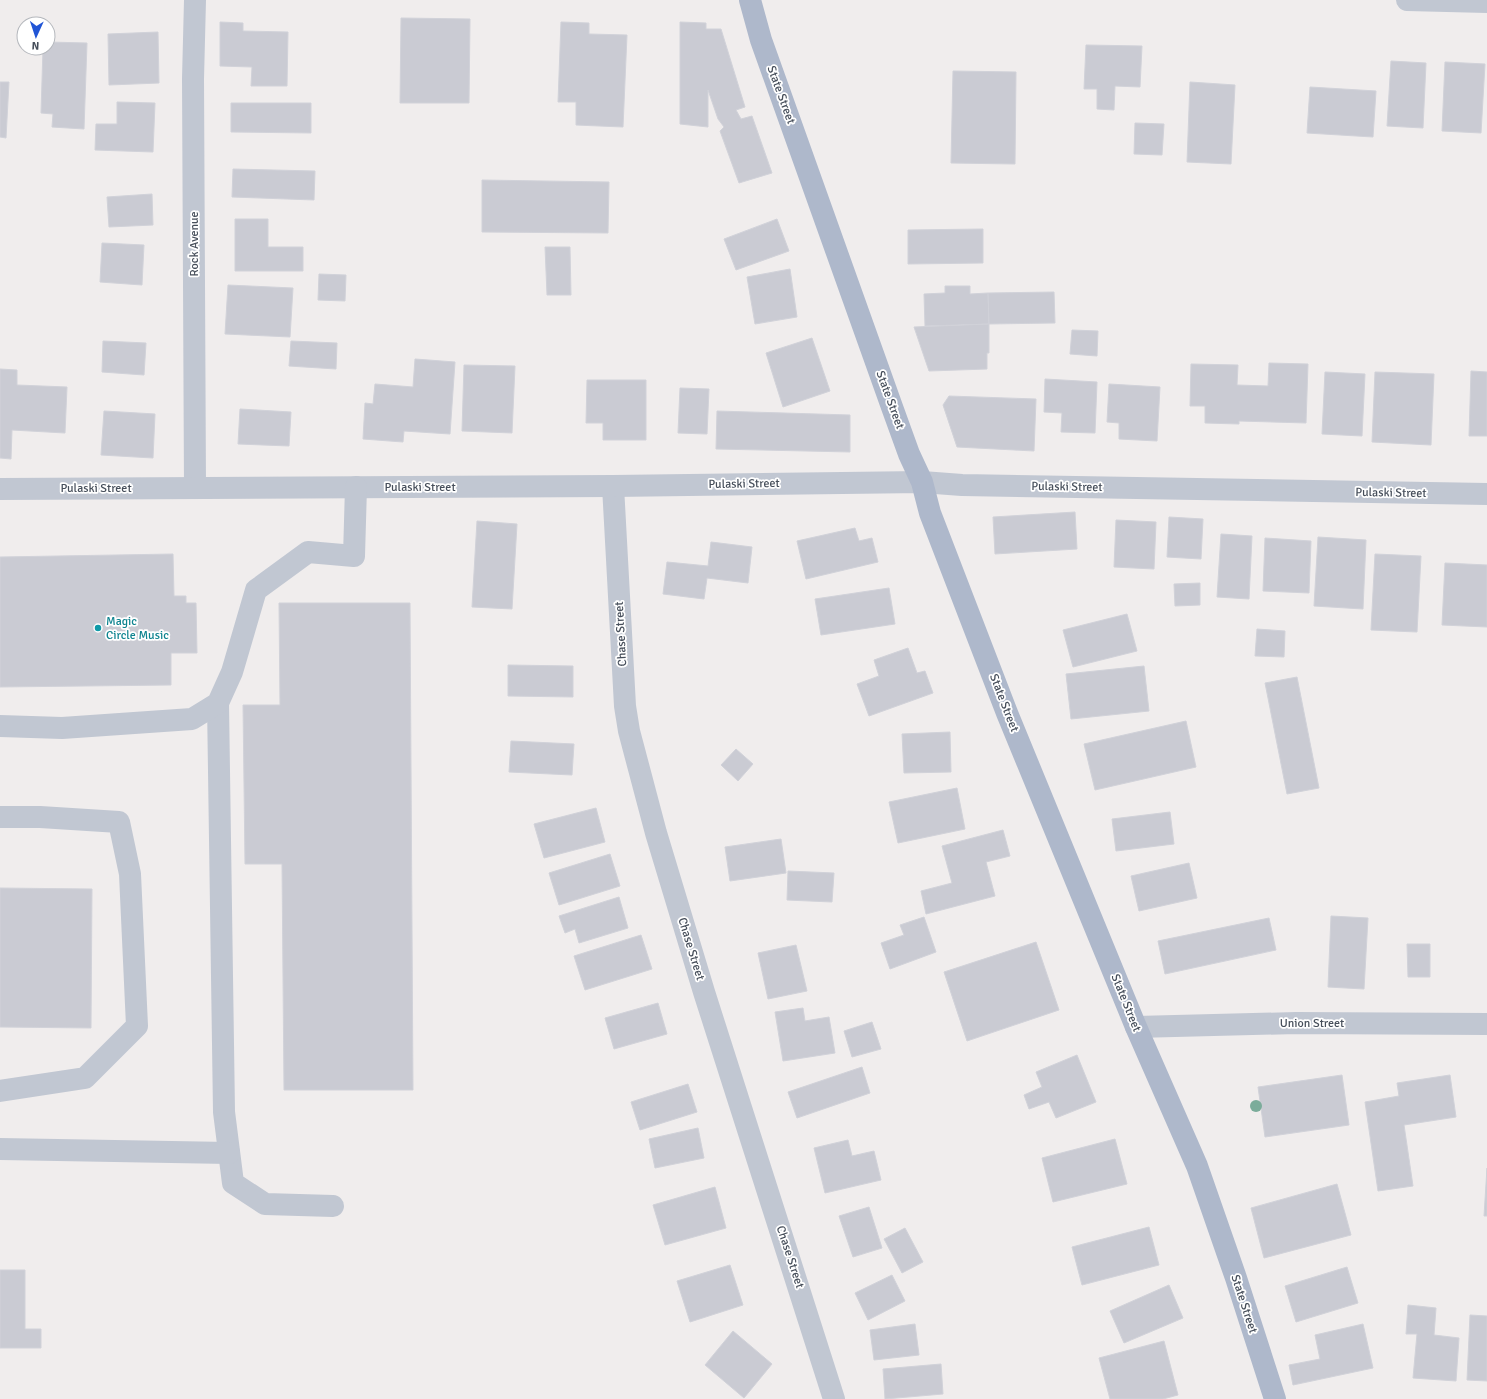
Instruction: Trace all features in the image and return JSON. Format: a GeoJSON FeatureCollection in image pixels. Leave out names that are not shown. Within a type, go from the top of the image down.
{"type":"FeatureCollection","features":[{"type":"Feature","properties":{"kind":"main road","name":"State Street"},"geometry":{"type":"LineString","coordinates":[[750,0],[764,47],[842,266],[907,447],[922,482],[930,513],[1008,713],[1136,1027],[1197,1166],[1236,1278],[1275,1399]]}},
{"type":"Feature","properties":{"kind":"street","name":"Rock Avenue"},"geometry":{"type":"LineString","coordinates":[[195,0],[193,79],[195,488]]}},
{"type":"Feature","properties":{"kind":"street"},"geometry":{"type":"LineString","coordinates":[[1407,0],[1487,2]]}},
{"type":"Feature","properties":{"kind":"street","name":"Pulaski Street"},"geometry":{"type":"LineString","coordinates":[[0,489],[613,486],[922,482],[962,485],[1487,494]]}},
{"type":"Feature","properties":{"kind":"street","name":"Chase Street"},"geometry":{"type":"LineString","coordinates":[[613,486],[625,706],[629,731],[656,833],[700,977],[834,1399]]}},
{"type":"Feature","properties":{"kind":"street"},"geometry":{"type":"LineString","coordinates":[[333,1206],[265,1204],[233,1183],[224,1112],[218,703],[232,672],[256,590],[308,552],[354,556],[356,487]]}},
{"type":"Feature","properties":{"kind":"street"},"geometry":{"type":"LineString","coordinates":[[0,726],[62,728],[192,719],[218,703]]}},
{"type":"Feature","properties":{"kind":"street"},"geometry":{"type":"LineString","coordinates":[[0,817],[40,817],[119,822],[130,874],[137,1026],[85,1078],[0,1091]]}},
{"type":"Feature","properties":{"kind":"street","name":"Union Street"},"geometry":{"type":"LineString","coordinates":[[1136,1027],[1296,1023],[1487,1024]]}},
{"type":"Feature","properties":{"kind":"street"},"geometry":{"type":"LineString","coordinates":[[0,1149],[230,1153]]}},
{"type":"Feature","properties":{"kind":"building"},"geometry":{"type":"Polygon","coordinates":[[[401,18],[470,19],[469,103],[400,103],[401,18]]]}},
{"type":"Feature","properties":{"kind":"building"},"geometry":{"type":"Polygon","coordinates":[[[220,22],[243,23],[243,31],[288,32],[287,86],[251,86],[252,67],[220,66],[220,22]]]}},
{"type":"Feature","properties":{"kind":"building"},"geometry":{"type":"Polygon","coordinates":[[[561,22],[589,23],[589,34],[627,35],[623,127],[576,125],[576,102],[558,102],[561,22]]]}},
{"type":"Feature","properties":{"kind":"building"},"geometry":{"type":"Polygon","coordinates":[[[680,22],[706,23],[706,29],[721,29],[745,107],[736,110],[741,119],[752,116],[772,173],[739,183],[720,131],[724,127],[718,119],[708,90],[708,127],[680,124],[680,22]]]}},
{"type":"Feature","properties":{"kind":"building"},"geometry":{"type":"Polygon","coordinates":[[[158,32],[159,83],[109,85],[108,34],[158,32]]]}},
{"type":"Feature","properties":{"kind":"building"},"geometry":{"type":"Polygon","coordinates":[[[56,42],[87,43],[84,129],[52,127],[53,114],[41,113],[43,56],[56,56],[56,42]]]}},
{"type":"Feature","properties":{"kind":"building"},"geometry":{"type":"Polygon","coordinates":[[[1086,45],[1142,46],[1140,87],[1115,86],[1114,110],[1097,109],[1097,89],[1084,89],[1086,45]]]}},
{"type":"Feature","properties":{"kind":"building"},"geometry":{"type":"Polygon","coordinates":[[[1391,61],[1426,63],[1423,128],[1387,126],[1391,61]]]}},
{"type":"Feature","properties":{"kind":"building"},"geometry":{"type":"Polygon","coordinates":[[[1445,62],[1485,64],[1481,133],[1442,131],[1445,62]]]}},
{"type":"Feature","properties":{"kind":"building"},"geometry":{"type":"Polygon","coordinates":[[[953,71],[1016,72],[1015,164],[951,163],[953,71]]]}},
{"type":"Feature","properties":{"kind":"building"},"geometry":{"type":"Polygon","coordinates":[[[0,82],[9,82],[6,138],[0,137],[0,82]]]}},
{"type":"Feature","properties":{"kind":"building"},"geometry":{"type":"Polygon","coordinates":[[[1190,82],[1235,85],[1231,164],[1187,162],[1190,82]]]}},
{"type":"Feature","properties":{"kind":"building"},"geometry":{"type":"Polygon","coordinates":[[[1310,87],[1376,91],[1373,137],[1307,133],[1310,87]]]}},
{"type":"Feature","properties":{"kind":"building"},"geometry":{"type":"Polygon","coordinates":[[[117,102],[155,103],[153,152],[95,150],[96,124],[117,124],[117,102]]]}},
{"type":"Feature","properties":{"kind":"building"},"geometry":{"type":"Polygon","coordinates":[[[231,103],[311,103],[311,133],[231,132],[231,103]]]}},
{"type":"Feature","properties":{"kind":"building"},"geometry":{"type":"Polygon","coordinates":[[[1135,123],[1164,124],[1162,155],[1134,154],[1135,123]]]}},
{"type":"Feature","properties":{"kind":"building"},"geometry":{"type":"Polygon","coordinates":[[[233,169],[315,171],[314,200],[232,197],[233,169]]]}},
{"type":"Feature","properties":{"kind":"building"},"geometry":{"type":"Polygon","coordinates":[[[482,180],[609,182],[608,233],[482,232],[482,180]]]}},
{"type":"Feature","properties":{"kind":"building"},"geometry":{"type":"Polygon","coordinates":[[[152,194],[153,225],[109,227],[107,197],[152,194]]]}},
{"type":"Feature","properties":{"kind":"building"},"geometry":{"type":"Polygon","coordinates":[[[235,219],[268,219],[268,247],[303,247],[303,271],[235,271],[235,219]]]}},
{"type":"Feature","properties":{"kind":"building"},"geometry":{"type":"Polygon","coordinates":[[[777,219],[789,251],[736,270],[724,239],[777,219]]]}},
{"type":"Feature","properties":{"kind":"building"},"geometry":{"type":"Polygon","coordinates":[[[983,229],[983,263],[908,264],[908,230],[983,229]]]}},
{"type":"Feature","properties":{"kind":"building"},"geometry":{"type":"Polygon","coordinates":[[[102,243],[144,245],[142,285],[100,282],[102,243]]]}},
{"type":"Feature","properties":{"kind":"building"},"geometry":{"type":"Polygon","coordinates":[[[545,247],[570,247],[571,295],[547,295],[545,247]]]}},
{"type":"Feature","properties":{"kind":"building"},"geometry":{"type":"Polygon","coordinates":[[[790,269],[797,317],[755,324],[747,277],[790,269]]]}},
{"type":"Feature","properties":{"kind":"building"},"geometry":{"type":"Polygon","coordinates":[[[319,274],[346,275],[345,301],[318,300],[319,274]]]}},
{"type":"Feature","properties":{"kind":"building"},"geometry":{"type":"Polygon","coordinates":[[[228,285],[293,288],[290,337],[225,334],[228,285]]]}},
{"type":"Feature","properties":{"kind":"building"},"geometry":{"type":"Polygon","coordinates":[[[945,286],[970,286],[970,294],[988,293],[989,324],[925,326],[924,294],[945,293],[945,286]]]}},
{"type":"Feature","properties":{"kind":"building"},"geometry":{"type":"Polygon","coordinates":[[[1054,292],[1055,323],[989,324],[988,293],[1054,292]]]}},
{"type":"Feature","properties":{"kind":"building"},"geometry":{"type":"Polygon","coordinates":[[[989,324],[989,353],[987,353],[987,369],[929,371],[914,327],[989,324]]]}},
{"type":"Feature","properties":{"kind":"building"},"geometry":{"type":"Polygon","coordinates":[[[1072,330],[1098,331],[1097,356],[1070,354],[1072,330]]]}},
{"type":"Feature","properties":{"kind":"building"},"geometry":{"type":"Polygon","coordinates":[[[812,338],[830,391],[783,407],[766,353],[812,338]]]}},
{"type":"Feature","properties":{"kind":"building"},"geometry":{"type":"Polygon","coordinates":[[[103,341],[146,343],[144,375],[102,372],[103,341]]]}},
{"type":"Feature","properties":{"kind":"building"},"geometry":{"type":"Polygon","coordinates":[[[291,341],[337,343],[336,369],[289,366],[291,341]]]}},
{"type":"Feature","properties":{"kind":"building"},"geometry":{"type":"Polygon","coordinates":[[[415,359],[455,362],[450,434],[404,431],[403,442],[363,439],[365,403],[373,404],[375,384],[413,387],[415,359]]]}},
{"type":"Feature","properties":{"kind":"building"},"geometry":{"type":"Polygon","coordinates":[[[1269,363],[1308,364],[1306,423],[1239,421],[1239,424],[1205,423],[1205,406],[1190,406],[1191,364],[1238,365],[1237,385],[1268,386],[1269,363]]]}},
{"type":"Feature","properties":{"kind":"building"},"geometry":{"type":"Polygon","coordinates":[[[464,365],[515,366],[512,433],[462,431],[464,365]]]}},
{"type":"Feature","properties":{"kind":"building"},"geometry":{"type":"Polygon","coordinates":[[[0,369],[17,370],[17,385],[67,387],[65,433],[12,430],[11,459],[0,458],[0,369]]]}},
{"type":"Feature","properties":{"kind":"building"},"geometry":{"type":"Polygon","coordinates":[[[1471,371],[1487,372],[1487,436],[1469,436],[1471,371]]]}},
{"type":"Feature","properties":{"kind":"building"},"geometry":{"type":"Polygon","coordinates":[[[1325,372],[1365,374],[1362,436],[1322,434],[1325,372]]]}},
{"type":"Feature","properties":{"kind":"building"},"geometry":{"type":"Polygon","coordinates":[[[1375,372],[1434,374],[1431,445],[1372,442],[1375,372]]]}},
{"type":"Feature","properties":{"kind":"building"},"geometry":{"type":"Polygon","coordinates":[[[1045,379],[1097,382],[1095,433],[1061,432],[1062,413],[1044,412],[1045,379]]]}},
{"type":"Feature","properties":{"kind":"building"},"geometry":{"type":"Polygon","coordinates":[[[587,380],[646,380],[646,440],[603,440],[603,423],[586,423],[587,380]]]}},
{"type":"Feature","properties":{"kind":"building"},"geometry":{"type":"Polygon","coordinates":[[[1109,384],[1160,387],[1157,441],[1119,439],[1119,423],[1107,422],[1109,384]]]}},
{"type":"Feature","properties":{"kind":"building"},"geometry":{"type":"Polygon","coordinates":[[[680,388],[709,389],[707,434],[678,433],[680,388]]]}},
{"type":"Feature","properties":{"kind":"building"},"geometry":{"type":"Polygon","coordinates":[[[949,396],[1036,399],[1034,451],[957,447],[943,405],[949,396]]]}},
{"type":"Feature","properties":{"kind":"building"},"geometry":{"type":"Polygon","coordinates":[[[240,409],[291,412],[289,446],[238,444],[240,409]]]}},
{"type":"Feature","properties":{"kind":"building"},"geometry":{"type":"Polygon","coordinates":[[[104,411],[155,414],[153,458],[101,455],[104,411]]]}},
{"type":"Feature","properties":{"kind":"building"},"geometry":{"type":"Polygon","coordinates":[[[717,411],[850,415],[850,452],[716,449],[717,411]]]}},
{"type":"Feature","properties":{"kind":"building"},"geometry":{"type":"Polygon","coordinates":[[[1075,512],[1077,549],[995,554],[993,517],[1075,512]]]}},
{"type":"Feature","properties":{"kind":"building"},"geometry":{"type":"Polygon","coordinates":[[[1169,517],[1203,519],[1201,559],[1167,557],[1169,517]]]}},
{"type":"Feature","properties":{"kind":"building"},"geometry":{"type":"Polygon","coordinates":[[[1116,520],[1156,522],[1154,569],[1114,567],[1116,520]]]}},
{"type":"Feature","properties":{"kind":"building"},"geometry":{"type":"Polygon","coordinates":[[[477,521],[517,524],[512,609],[472,607],[477,521]]]}},
{"type":"Feature","properties":{"kind":"building"},"geometry":{"type":"Polygon","coordinates":[[[855,528],[859,541],[872,538],[878,562],[806,579],[797,541],[855,528]]]}},
{"type":"Feature","properties":{"kind":"building"},"geometry":{"type":"Polygon","coordinates":[[[1221,534],[1252,536],[1249,599],[1217,597],[1221,534]]]}},
{"type":"Feature","properties":{"kind":"building"},"geometry":{"type":"Polygon","coordinates":[[[1318,537],[1366,540],[1363,609],[1314,606],[1318,537]]]}},
{"type":"Feature","properties":{"kind":"building"},"geometry":{"type":"Polygon","coordinates":[[[1265,538],[1311,541],[1309,593],[1263,591],[1265,538]]]}},
{"type":"Feature","properties":{"kind":"building"},"geometry":{"type":"Polygon","coordinates":[[[711,542],[752,547],[748,583],[707,578],[704,599],[663,594],[667,562],[708,566],[711,542]]]}},
{"type":"Feature","properties":{"kind":"building","name":"Magic Circle Music"},"geometry":{"type":"Polygon","coordinates":[[[173,554],[174,596],[186,596],[186,603],[196,603],[197,653],[171,653],[171,685],[0,687],[0,557],[173,554]]]}},
{"type":"Feature","properties":{"kind":"building"},"geometry":{"type":"Polygon","coordinates":[[[1375,554],[1421,556],[1417,632],[1371,630],[1375,554]]]}},
{"type":"Feature","properties":{"kind":"building"},"geometry":{"type":"Polygon","coordinates":[[[1445,563],[1487,565],[1487,627],[1442,625],[1445,563]]]}},
{"type":"Feature","properties":{"kind":"building"},"geometry":{"type":"Polygon","coordinates":[[[1200,583],[1200,605],[1175,606],[1174,584],[1200,583]]]}},
{"type":"Feature","properties":{"kind":"building"},"geometry":{"type":"Polygon","coordinates":[[[889,588],[895,624],[821,635],[815,599],[889,588]]]}},
{"type":"Feature","properties":{"kind":"building"},"geometry":{"type":"Polygon","coordinates":[[[279,603],[410,603],[413,1090],[284,1090],[282,864],[245,864],[243,705],[280,705],[279,603]]]}},
{"type":"Feature","properties":{"kind":"building"},"geometry":{"type":"Polygon","coordinates":[[[1127,614],[1137,651],[1073,667],[1063,630],[1127,614]]]}},
{"type":"Feature","properties":{"kind":"building"},"geometry":{"type":"Polygon","coordinates":[[[1257,629],[1285,631],[1284,657],[1255,656],[1257,629]]]}},
{"type":"Feature","properties":{"kind":"building"},"geometry":{"type":"Polygon","coordinates":[[[908,648],[917,673],[925,671],[933,693],[869,716],[857,684],[879,676],[874,660],[908,648]]]}},
{"type":"Feature","properties":{"kind":"building"},"geometry":{"type":"Polygon","coordinates":[[[508,665],[573,666],[573,697],[508,696],[508,665]]]}},
{"type":"Feature","properties":{"kind":"building"},"geometry":{"type":"Polygon","coordinates":[[[1144,666],[1149,711],[1071,719],[1066,674],[1144,666]]]}},
{"type":"Feature","properties":{"kind":"building"},"geometry":{"type":"Polygon","coordinates":[[[1297,677],[1319,788],[1287,794],[1265,683],[1297,677]]]}},
{"type":"Feature","properties":{"kind":"building"},"geometry":{"type":"Polygon","coordinates":[[[1186,721],[1196,767],[1095,790],[1084,744],[1186,721]]]}},
{"type":"Feature","properties":{"kind":"building"},"geometry":{"type":"Polygon","coordinates":[[[950,732],[951,772],[904,773],[902,734],[950,732]]]}},
{"type":"Feature","properties":{"kind":"building"},"geometry":{"type":"Polygon","coordinates":[[[511,741],[574,744],[572,775],[509,772],[511,741]]]}},
{"type":"Feature","properties":{"kind":"building"},"geometry":{"type":"Polygon","coordinates":[[[736,749],[753,764],[738,781],[721,765],[736,749]]]}},
{"type":"Feature","properties":{"kind":"building"},"geometry":{"type":"Polygon","coordinates":[[[957,788],[965,829],[898,843],[889,802],[957,788]]]}},
{"type":"Feature","properties":{"kind":"building"},"geometry":{"type":"Polygon","coordinates":[[[596,808],[605,842],[544,858],[534,824],[596,808]]]}},
{"type":"Feature","properties":{"kind":"building"},"geometry":{"type":"Polygon","coordinates":[[[1170,812],[1174,844],[1116,851],[1112,819],[1170,812]]]}},
{"type":"Feature","properties":{"kind":"building"},"geometry":{"type":"Polygon","coordinates":[[[1003,830],[1010,856],[986,862],[995,896],[926,914],[921,891],[952,883],[942,846],[1003,830]]]}},
{"type":"Feature","properties":{"kind":"building"},"geometry":{"type":"Polygon","coordinates":[[[781,839],[786,873],[730,881],[725,847],[781,839]]]}},
{"type":"Feature","properties":{"kind":"building"},"geometry":{"type":"Polygon","coordinates":[[[610,854],[620,886],[559,905],[549,873],[610,854]]]}},
{"type":"Feature","properties":{"kind":"building"},"geometry":{"type":"Polygon","coordinates":[[[1189,863],[1197,898],[1139,911],[1131,876],[1189,863]]]}},
{"type":"Feature","properties":{"kind":"building"},"geometry":{"type":"Polygon","coordinates":[[[788,871],[834,873],[832,902],[787,900],[788,871]]]}},
{"type":"Feature","properties":{"kind":"building"},"geometry":{"type":"Polygon","coordinates":[[[0,888],[92,889],[91,1028],[0,1027],[0,888]]]}},
{"type":"Feature","properties":{"kind":"building"},"geometry":{"type":"Polygon","coordinates":[[[619,897],[628,928],[579,943],[575,929],[565,933],[559,916],[619,897]]]}},
{"type":"Feature","properties":{"kind":"building"},"geometry":{"type":"Polygon","coordinates":[[[1331,916],[1368,918],[1364,989],[1328,987],[1331,916]]]}},
{"type":"Feature","properties":{"kind":"building"},"geometry":{"type":"Polygon","coordinates":[[[924,917],[936,952],[890,969],[881,943],[904,935],[900,925],[924,917]]]}},
{"type":"Feature","properties":{"kind":"building"},"geometry":{"type":"Polygon","coordinates":[[[1269,918],[1276,950],[1165,974],[1158,941],[1269,918]]]}},
{"type":"Feature","properties":{"kind":"building"},"geometry":{"type":"Polygon","coordinates":[[[641,935],[652,969],[585,990],[574,956],[641,935]]]}},
{"type":"Feature","properties":{"kind":"building"},"geometry":{"type":"Polygon","coordinates":[[[1036,942],[1059,1010],[967,1041],[944,972],[1036,942]]]}},
{"type":"Feature","properties":{"kind":"building"},"geometry":{"type":"Polygon","coordinates":[[[1407,944],[1430,944],[1430,977],[1408,977],[1407,944]]]}},
{"type":"Feature","properties":{"kind":"building"},"geometry":{"type":"Polygon","coordinates":[[[796,945],[807,991],[768,999],[758,953],[796,945]]]}},
{"type":"Feature","properties":{"kind":"building"},"geometry":{"type":"Polygon","coordinates":[[[658,1003],[667,1034],[614,1049],[605,1018],[658,1003]]]}},
{"type":"Feature","properties":{"kind":"building"},"geometry":{"type":"Polygon","coordinates":[[[803,1008],[805,1021],[829,1017],[835,1053],[783,1061],[775,1012],[803,1008]]]}},
{"type":"Feature","properties":{"kind":"building"},"geometry":{"type":"Polygon","coordinates":[[[872,1022],[881,1049],[852,1057],[844,1031],[872,1022]]]}},
{"type":"Feature","properties":{"kind":"building"},"geometry":{"type":"Polygon","coordinates":[[[1077,1055],[1096,1102],[1056,1118],[1049,1102],[1029,1109],[1024,1095],[1042,1087],[1036,1072],[1077,1055]]]}},
{"type":"Feature","properties":{"kind":"building"},"geometry":{"type":"Polygon","coordinates":[[[862,1067],[870,1093],[797,1118],[788,1092],[862,1067]]]}},
{"type":"Feature","properties":{"kind":"building"},"geometry":{"type":"Polygon","coordinates":[[[1342,1075],[1349,1125],[1265,1137],[1258,1087],[1342,1075]]]}},
{"type":"Feature","properties":{"kind":"building"},"geometry":{"type":"Polygon","coordinates":[[[1450,1075],[1456,1117],[1404,1125],[1413,1186],[1378,1191],[1365,1102],[1399,1096],[1397,1083],[1450,1075]]]}},
{"type":"Feature","properties":{"kind":"building"},"geometry":{"type":"Polygon","coordinates":[[[688,1084],[697,1112],[640,1130],[631,1102],[688,1084]]]}},
{"type":"Feature","properties":{"kind":"building"},"geometry":{"type":"Polygon","coordinates":[[[698,1128],[704,1158],[655,1168],[649,1139],[698,1128]]]}},
{"type":"Feature","properties":{"kind":"building"},"geometry":{"type":"Polygon","coordinates":[[[1115,1139],[1127,1184],[1053,1202],[1042,1158],[1115,1139]]]}},
{"type":"Feature","properties":{"kind":"building"},"geometry":{"type":"Polygon","coordinates":[[[848,1140],[852,1156],[874,1151],[881,1180],[825,1193],[814,1148],[848,1140]]]}},
{"type":"Feature","properties":{"kind":"building"},"geometry":{"type":"Polygon","coordinates":[[[1487,1168],[1487,1216],[1484,1216],[1487,1168]]]}},
{"type":"Feature","properties":{"kind":"building"},"geometry":{"type":"Polygon","coordinates":[[[1337,1184],[1351,1235],[1264,1258],[1251,1208],[1337,1184]]]}},
{"type":"Feature","properties":{"kind":"building"},"geometry":{"type":"Polygon","coordinates":[[[715,1187],[726,1228],[665,1245],[653,1205],[715,1187]]]}},
{"type":"Feature","properties":{"kind":"building"},"geometry":{"type":"Polygon","coordinates":[[[869,1207],[882,1248],[853,1257],[839,1216],[869,1207]]]}},
{"type":"Feature","properties":{"kind":"building"},"geometry":{"type":"Polygon","coordinates":[[[1149,1227],[1159,1265],[1082,1285],[1072,1247],[1149,1227]]]}},
{"type":"Feature","properties":{"kind":"building"},"geometry":{"type":"Polygon","coordinates":[[[905,1228],[923,1262],[902,1273],[884,1239],[905,1228]]]}},
{"type":"Feature","properties":{"kind":"building"},"geometry":{"type":"Polygon","coordinates":[[[730,1265],[743,1305],[690,1322],[677,1281],[730,1265]]]}},
{"type":"Feature","properties":{"kind":"building"},"geometry":{"type":"Polygon","coordinates":[[[1347,1267],[1358,1303],[1296,1322],[1285,1286],[1347,1267]]]}},
{"type":"Feature","properties":{"kind":"building"},"geometry":{"type":"Polygon","coordinates":[[[0,1270],[25,1270],[25,1329],[41,1329],[41,1348],[0,1348],[0,1270]]]}},
{"type":"Feature","properties":{"kind":"building"},"geometry":{"type":"Polygon","coordinates":[[[892,1275],[905,1301],[868,1320],[855,1293],[892,1275]]]}},
{"type":"Feature","properties":{"kind":"building"},"geometry":{"type":"Polygon","coordinates":[[[1169,1285],[1183,1318],[1124,1343],[1110,1311],[1169,1285]]]}},
{"type":"Feature","properties":{"kind":"building"},"geometry":{"type":"Polygon","coordinates":[[[1408,1305],[1436,1308],[1434,1335],[1459,1338],[1456,1381],[1413,1378],[1417,1334],[1406,1334],[1408,1305]]]}},
{"type":"Feature","properties":{"kind":"building"},"geometry":{"type":"Polygon","coordinates":[[[1470,1315],[1487,1316],[1487,1381],[1467,1380],[1470,1315]]]}},
{"type":"Feature","properties":{"kind":"building"},"geometry":{"type":"Polygon","coordinates":[[[915,1324],[919,1355],[874,1360],[870,1330],[915,1324]]]}},
{"type":"Feature","properties":{"kind":"building"},"geometry":{"type":"Polygon","coordinates":[[[1363,1324],[1373,1368],[1293,1385],[1289,1365],[1320,1359],[1315,1335],[1363,1324]]]}},
{"type":"Feature","properties":{"kind":"building"},"geometry":{"type":"Polygon","coordinates":[[[733,1331],[772,1364],[744,1398],[705,1365],[733,1331]]]}},
{"type":"Feature","properties":{"kind":"building"},"geometry":{"type":"Polygon","coordinates":[[[1164,1341],[1178,1395],[1163,1399],[1110,1399],[1099,1358],[1164,1341]]]}},
{"type":"Feature","properties":{"kind":"building"},"geometry":{"type":"Polygon","coordinates":[[[941,1364],[943,1394],[885,1399],[883,1369],[941,1364]]]}},
{"type":"Feature","properties":{"kind":"place","name":"Magic Circle Music"},"geometry":{"type":"Point","coordinates":[98,628]}}]}
